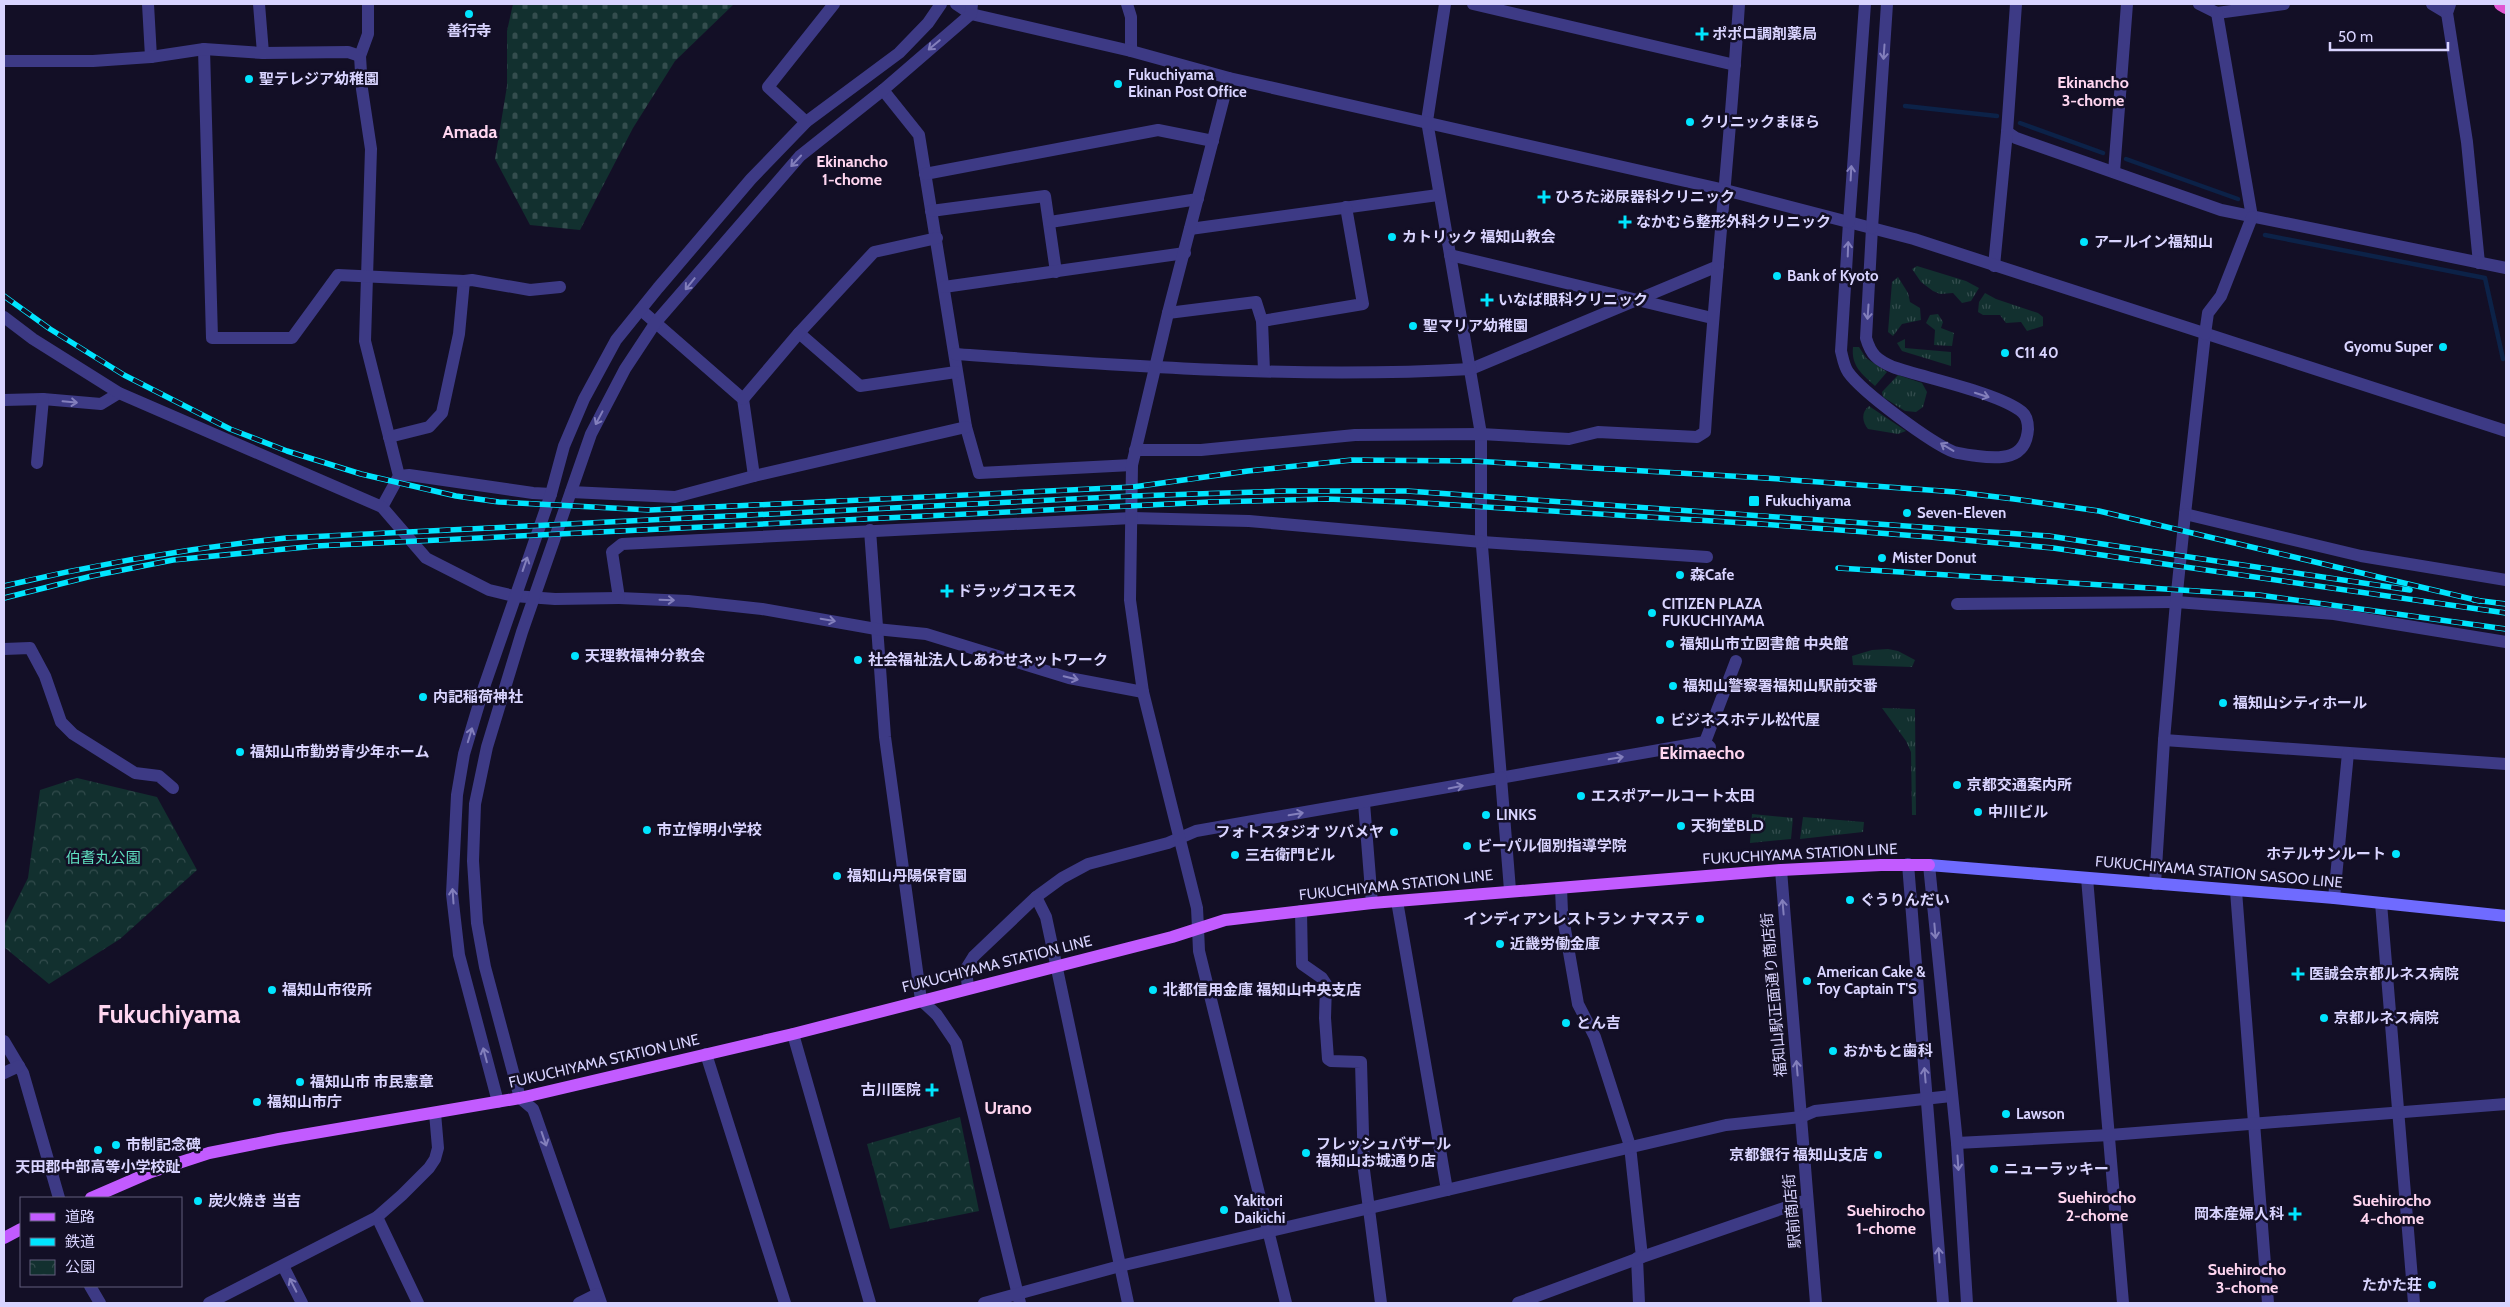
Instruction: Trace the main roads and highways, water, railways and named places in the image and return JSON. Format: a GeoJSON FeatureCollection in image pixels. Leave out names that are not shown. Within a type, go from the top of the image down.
{"type":"FeatureCollection","features":[{"type":"Feature","properties":{"kind":"highway"},"geometry":{"type":"LineString","coordinates":[[2501,4],[2506,7]]}},
{"type":"Feature","properties":{"kind":"main road","name":"FUKUCHIYAMA STATION LINE"},"geometry":{"type":"LineString","coordinates":[[93,1197],[151,1172],[209,1153],[279,1139],[520,1098],[793,1034],[1225,920],[1372,903],[1510,890],[1560,888],[1781,870],[1908,864],[1928,865]]}},
{"type":"Feature","properties":{"kind":"main road","name":"FUKUCHIYAMA STATION SASOO LINE"},"geometry":{"type":"LineString","coordinates":[[1928,865],[2334,898],[2506,916]]}},
{"type":"Feature","properties":{"kind":"main road"},"geometry":{"type":"LineString","coordinates":[[4,1238],[20,1230]]}},
{"type":"Feature","properties":{"kind":"waterway"},"geometry":{"type":"LineString","coordinates":[[1905,106],[1997,116]]}},
{"type":"Feature","properties":{"kind":"waterway"},"geometry":{"type":"LineString","coordinates":[[2020,123],[2103,153]]}},
{"type":"Feature","properties":{"kind":"waterway"},"geometry":{"type":"LineString","coordinates":[[2126,159],[2238,199]]}},
{"type":"Feature","properties":{"kind":"waterway"},"geometry":{"type":"LineString","coordinates":[[2265,235],[2485,278],[2503,359]]}},
{"type":"Feature","properties":{"kind":"railway"},"geometry":{"type":"LineString","coordinates":[[4,296],[50,329],[124,375],[230,429],[287,451],[361,474],[456,496],[499,502],[650,510],[1133,487],[1248,471],[1352,460],[1473,461],[1765,478],[1956,492],[2014,499],[2099,511],[2480,601]]}},
{"type":"Feature","properties":{"kind":"railway"},"geometry":{"type":"LineString","coordinates":[[4,586],[144,557],[286,538],[1133,496],[1284,491],[1407,491],[2049,536],[2410,590]]}},
{"type":"Feature","properties":{"kind":"railway"},"geometry":{"type":"LineString","coordinates":[[4,598],[92,576],[173,560],[316,546],[1210,502],[1327,499],[1406,502],[1761,524],[2053,548],[2506,613]]}},
{"type":"Feature","properties":{"kind":"railway"},"geometry":{"type":"LineString","coordinates":[[1838,568],[2259,595],[2506,629]]}},
{"type":"Feature","properties":{"kind":"railway"},"geometry":{"type":"LineString","coordinates":[[2474,600],[2506,604]]}},
{"type":"Feature","properties":{"kind":"place","name":"善行寺"},"geometry":{"type":"Point","coordinates":[469,14]}},
{"type":"Feature","properties":{"kind":"place","name":"ポポロ調剤薬局"},"geometry":{"type":"Point","coordinates":[1702,34]}},
{"type":"Feature","properties":{"kind":"place","name":"聖テレジア幼稚園"},"geometry":{"type":"Point","coordinates":[249,79]}},
{"type":"Feature","properties":{"kind":"place","name":"Fukuchiyama Ekinan Post Office"},"geometry":{"type":"Point","coordinates":[1118,84]}},
{"type":"Feature","properties":{"kind":"place","name":"クリニックまほら"},"geometry":{"type":"Point","coordinates":[1690,122]}},
{"type":"Feature","properties":{"kind":"place","name":"ひろた泌尿器科クリニック"},"geometry":{"type":"Point","coordinates":[1544,197]}},
{"type":"Feature","properties":{"kind":"place","name":"なかむら整形外科クリニック"},"geometry":{"type":"Point","coordinates":[1625,222]}},
{"type":"Feature","properties":{"kind":"place","name":"カトリック 福知山教会"},"geometry":{"type":"Point","coordinates":[1392,237]}},
{"type":"Feature","properties":{"kind":"place","name":"アールイン福知山"},"geometry":{"type":"Point","coordinates":[2084,242]}},
{"type":"Feature","properties":{"kind":"place","name":"Bank of Kyoto"},"geometry":{"type":"Point","coordinates":[1777,276]}},
{"type":"Feature","properties":{"kind":"place","name":"いなば眼科クリニック"},"geometry":{"type":"Point","coordinates":[1487,300]}},
{"type":"Feature","properties":{"kind":"place","name":"聖マリア幼稚園"},"geometry":{"type":"Point","coordinates":[1413,326]}},
{"type":"Feature","properties":{"kind":"place","name":"Gyomu Super"},"geometry":{"type":"Point","coordinates":[2443,347]}},
{"type":"Feature","properties":{"kind":"place","name":"C11 40"},"geometry":{"type":"Point","coordinates":[2005,353]}},
{"type":"Feature","properties":{"kind":"place","name":"Fukuchiyama"},"geometry":{"type":"Point","coordinates":[1754,501]}},
{"type":"Feature","properties":{"kind":"place","name":"Seven-Eleven"},"geometry":{"type":"Point","coordinates":[1907,513]}},
{"type":"Feature","properties":{"kind":"place","name":"Mister Donut"},"geometry":{"type":"Point","coordinates":[1882,558]}},
{"type":"Feature","properties":{"kind":"place","name":"森Cafe"},"geometry":{"type":"Point","coordinates":[1680,575]}},
{"type":"Feature","properties":{"kind":"place","name":"ドラッグコスモス"},"geometry":{"type":"Point","coordinates":[947,591]}},
{"type":"Feature","properties":{"kind":"place","name":"CITIZEN PLAZA FUKUCHIYAMA"},"geometry":{"type":"Point","coordinates":[1652,613]}},
{"type":"Feature","properties":{"kind":"place","name":"福知山市立図書館 中央館"},"geometry":{"type":"Point","coordinates":[1670,644]}},
{"type":"Feature","properties":{"kind":"place","name":"天理教福神分教会"},"geometry":{"type":"Point","coordinates":[575,656]}},
{"type":"Feature","properties":{"kind":"place","name":"社会福祉法人しあわせネットワーク"},"geometry":{"type":"Point","coordinates":[858,660]}},
{"type":"Feature","properties":{"kind":"place","name":"福知山警察署福知山駅前交番"},"geometry":{"type":"Point","coordinates":[1673,686]}},
{"type":"Feature","properties":{"kind":"place","name":"内記稲荷神社"},"geometry":{"type":"Point","coordinates":[423,697]}},
{"type":"Feature","properties":{"kind":"place","name":"福知山シティホール"},"geometry":{"type":"Point","coordinates":[2223,703]}},
{"type":"Feature","properties":{"kind":"place","name":"ビジネスホテル松代屋"},"geometry":{"type":"Point","coordinates":[1660,720]}},
{"type":"Feature","properties":{"kind":"place","name":"福知山市勤労青少年ホーム"},"geometry":{"type":"Point","coordinates":[240,752]}},
{"type":"Feature","properties":{"kind":"place","name":"京都交通案内所"},"geometry":{"type":"Point","coordinates":[1957,785]}},
{"type":"Feature","properties":{"kind":"place","name":"エスポアールコート太田"},"geometry":{"type":"Point","coordinates":[1581,796]}},
{"type":"Feature","properties":{"kind":"place","name":"中川ビル"},"geometry":{"type":"Point","coordinates":[1978,812]}},
{"type":"Feature","properties":{"kind":"place","name":"LINKS"},"geometry":{"type":"Point","coordinates":[1486,815]}},
{"type":"Feature","properties":{"kind":"place","name":"天狗堂BLD"},"geometry":{"type":"Point","coordinates":[1681,826]}},
{"type":"Feature","properties":{"kind":"place","name":"市立惇明小学校"},"geometry":{"type":"Point","coordinates":[647,830]}},
{"type":"Feature","properties":{"kind":"place","name":"フォトスタジオ ツバメヤ"},"geometry":{"type":"Point","coordinates":[1394,832]}},
{"type":"Feature","properties":{"kind":"place","name":"ビーパル個別指導学院"},"geometry":{"type":"Point","coordinates":[1467,846]}},
{"type":"Feature","properties":{"kind":"place","name":"ホテルサンルート"},"geometry":{"type":"Point","coordinates":[2396,854]}},
{"type":"Feature","properties":{"kind":"place","name":"三右衛門ビル"},"geometry":{"type":"Point","coordinates":[1235,855]}},
{"type":"Feature","properties":{"kind":"place","name":"福知山丹陽保育園"},"geometry":{"type":"Point","coordinates":[837,876]}},
{"type":"Feature","properties":{"kind":"place","name":"ぐうりんだい"},"geometry":{"type":"Point","coordinates":[1850,900]}},
{"type":"Feature","properties":{"kind":"place","name":"インディアンレストラン ナマステ"},"geometry":{"type":"Point","coordinates":[1700,919]}},
{"type":"Feature","properties":{"kind":"place","name":"近畿労働金庫"},"geometry":{"type":"Point","coordinates":[1500,944]}},
{"type":"Feature","properties":{"kind":"place","name":"医誠会京都ルネス病院"},"geometry":{"type":"Point","coordinates":[2298,974]}},
{"type":"Feature","properties":{"kind":"place","name":"American Cake & Toy Captain T'S"},"geometry":{"type":"Point","coordinates":[1807,981]}},
{"type":"Feature","properties":{"kind":"place","name":"福知山市役所"},"geometry":{"type":"Point","coordinates":[272,990]}},
{"type":"Feature","properties":{"kind":"place","name":"北都信用金庫 福知山中央支店"},"geometry":{"type":"Point","coordinates":[1153,990]}},
{"type":"Feature","properties":{"kind":"place","name":"京都ルネス病院"},"geometry":{"type":"Point","coordinates":[2324,1018]}},
{"type":"Feature","properties":{"kind":"place","name":"とん吉"},"geometry":{"type":"Point","coordinates":[1566,1023]}},
{"type":"Feature","properties":{"kind":"place","name":"おかもと歯科"},"geometry":{"type":"Point","coordinates":[1833,1051]}},
{"type":"Feature","properties":{"kind":"place","name":"福知山市 市民憲章"},"geometry":{"type":"Point","coordinates":[300,1082]}},
{"type":"Feature","properties":{"kind":"place","name":"古川医院"},"geometry":{"type":"Point","coordinates":[932,1090]}},
{"type":"Feature","properties":{"kind":"place","name":"福知山市庁"},"geometry":{"type":"Point","coordinates":[257,1102]}},
{"type":"Feature","properties":{"kind":"place","name":"Lawson"},"geometry":{"type":"Point","coordinates":[2006,1114]}},
{"type":"Feature","properties":{"kind":"place","name":"市制記念碑"},"geometry":{"type":"Point","coordinates":[116,1145]}},
{"type":"Feature","properties":{"kind":"place","name":"天田郡中部高等小学校趾"},"geometry":{"type":"Point","coordinates":[98,1150]}},
{"type":"Feature","properties":{"kind":"place","name":"フレッシュバザール 福知山お城通り店"},"geometry":{"type":"Point","coordinates":[1306,1153]}},
{"type":"Feature","properties":{"kind":"place","name":"京都銀行 福知山支店"},"geometry":{"type":"Point","coordinates":[1878,1155]}},
{"type":"Feature","properties":{"kind":"place","name":"ニューラッキー"},"geometry":{"type":"Point","coordinates":[1994,1169]}},
{"type":"Feature","properties":{"kind":"place","name":"炭火焼き 当吉"},"geometry":{"type":"Point","coordinates":[198,1201]}},
{"type":"Feature","properties":{"kind":"place","name":"Yakitori Daikichi"},"geometry":{"type":"Point","coordinates":[1224,1210]}},
{"type":"Feature","properties":{"kind":"place","name":"岡本産婦人科"},"geometry":{"type":"Point","coordinates":[2295,1214]}},
{"type":"Feature","properties":{"kind":"place","name":"たかた荘"},"geometry":{"type":"Point","coordinates":[2432,1285]}},
{"type":"Feature","properties":{"kind":"district","name":"Ekinancho 3-chome"},"geometry":{"type":"Point","coordinates":[2093,91]}},
{"type":"Feature","properties":{"kind":"district","name":"Amada"},"geometry":{"type":"Point","coordinates":[470,132]}},
{"type":"Feature","properties":{"kind":"district","name":"Ekinancho 1-chome"},"geometry":{"type":"Point","coordinates":[852,170]}},
{"type":"Feature","properties":{"kind":"district","name":"Ekimaecho"},"geometry":{"type":"Point","coordinates":[1702,753]}},
{"type":"Feature","properties":{"kind":"district","name":"Fukuchiyama"},"geometry":{"type":"Point","coordinates":[169,1014]}},
{"type":"Feature","properties":{"kind":"district","name":"Urano"},"geometry":{"type":"Point","coordinates":[1008,1108]}},
{"type":"Feature","properties":{"kind":"district","name":"Suehirocho 2-chome"},"geometry":{"type":"Point","coordinates":[2097,1206]}},
{"type":"Feature","properties":{"kind":"district","name":"Suehirocho 4-chome"},"geometry":{"type":"Point","coordinates":[2392,1209]}},
{"type":"Feature","properties":{"kind":"district","name":"Suehirocho 1-chome"},"geometry":{"type":"Point","coordinates":[1886,1219]}},
{"type":"Feature","properties":{"kind":"district","name":"Suehirocho 3-chome"},"geometry":{"type":"Point","coordinates":[2247,1278]}},
{"type":"Feature","properties":{"kind":"park label","name":"伯耆丸公園"},"geometry":{"type":"Point","coordinates":[103,858]}}]}
